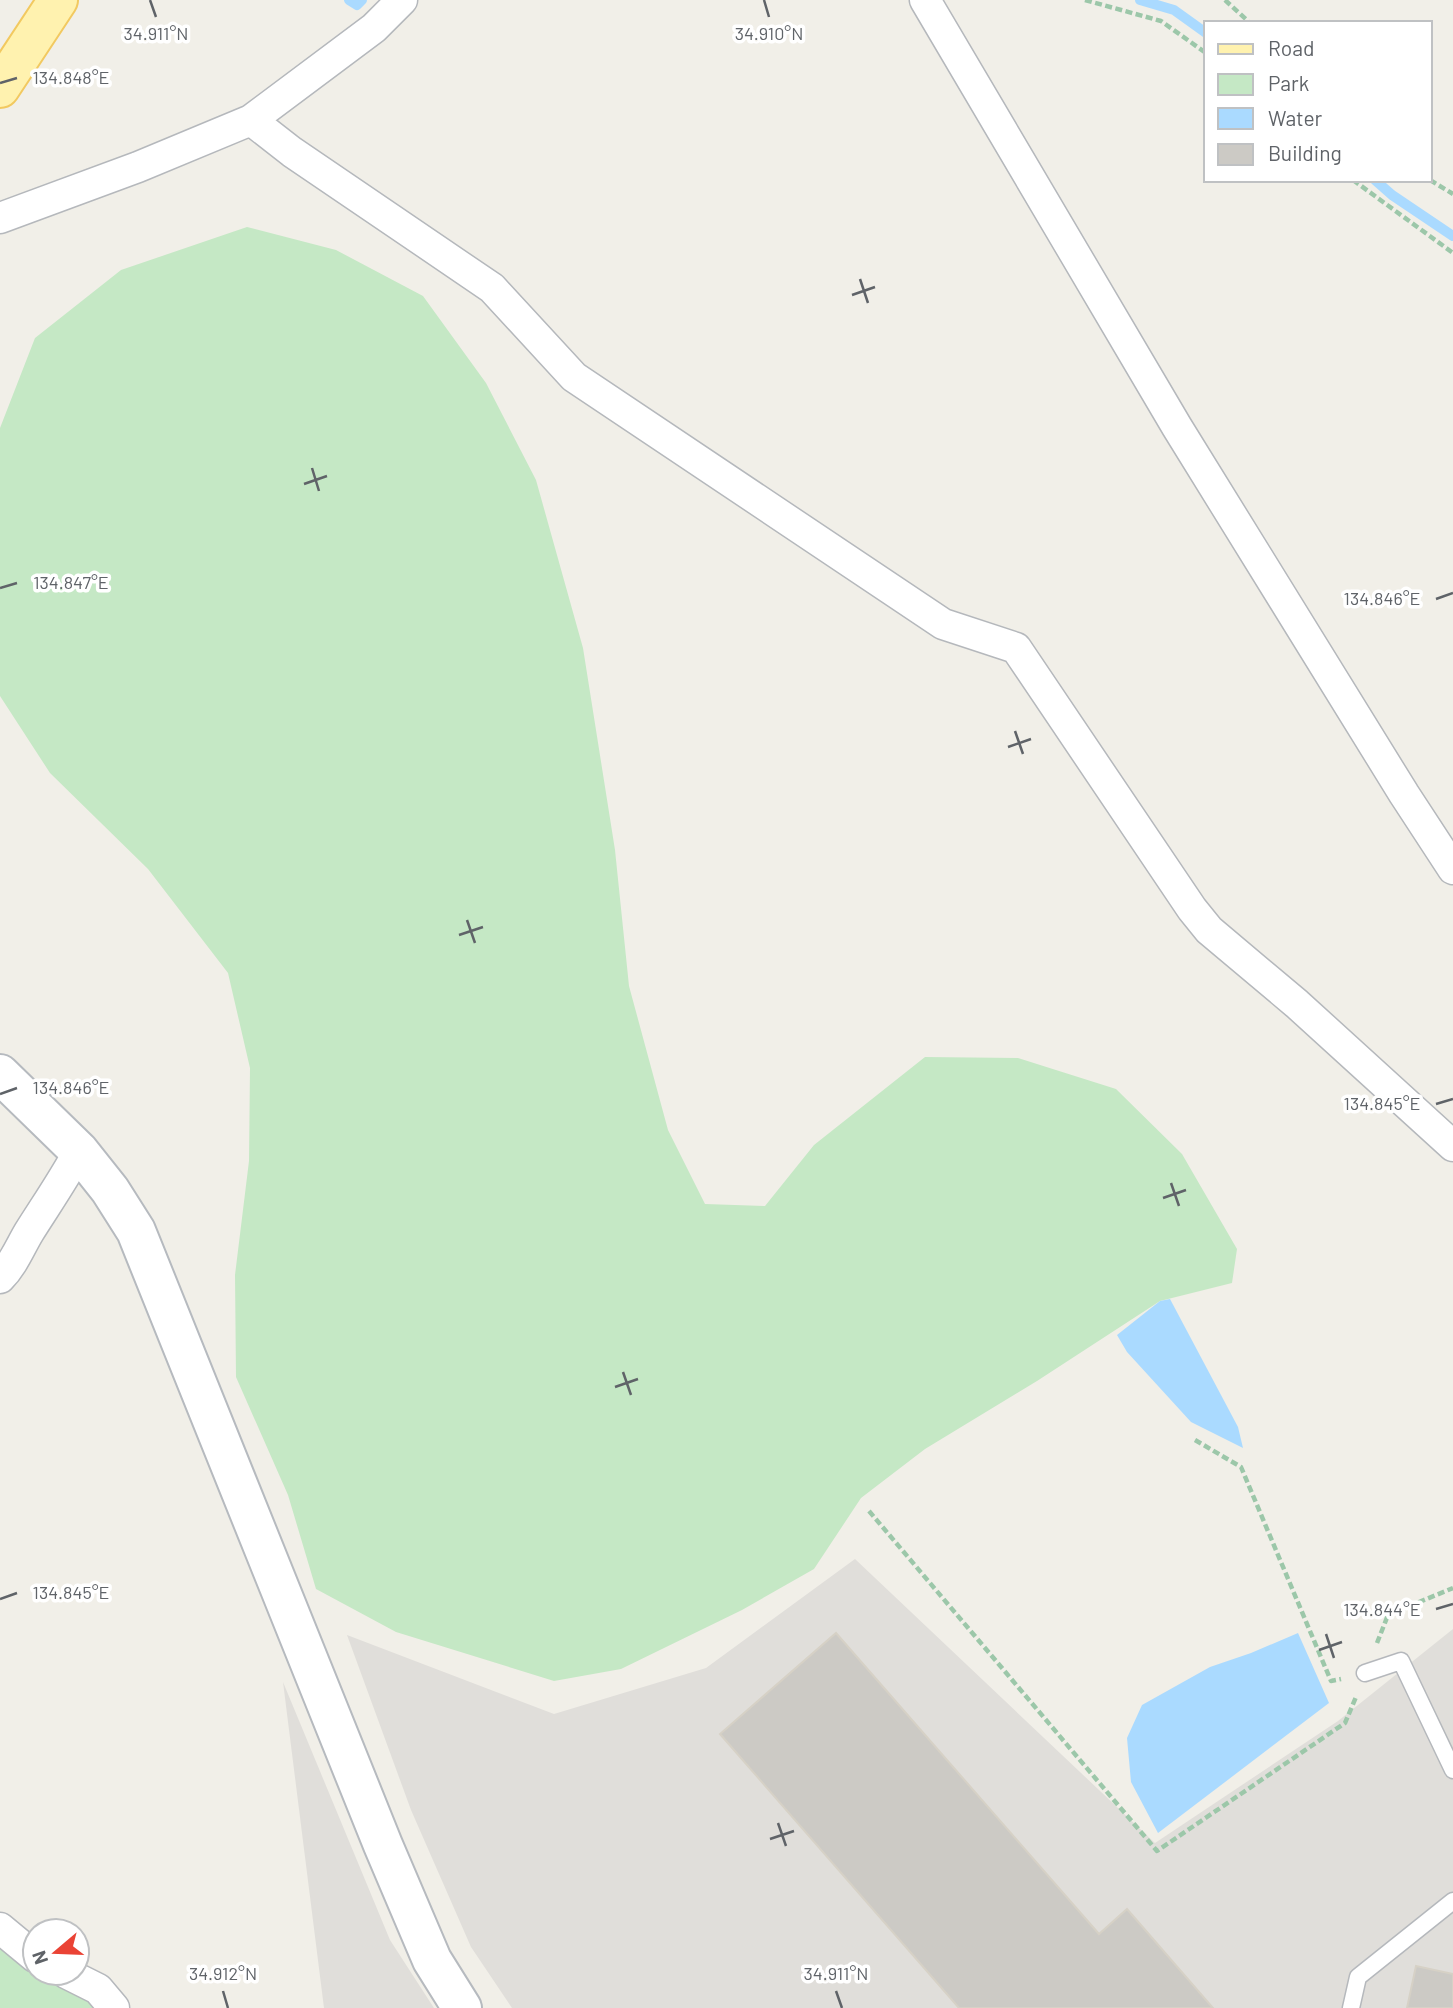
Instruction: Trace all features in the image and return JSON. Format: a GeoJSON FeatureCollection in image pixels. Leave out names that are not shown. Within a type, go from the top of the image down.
{"type":"FeatureCollection","features":[{"type":"Feature","properties":{"kind":"main road"},"geometry":{"type":"LineString","coordinates":[[0,88],[58,0]]}},
{"type":"Feature","properties":{"kind":"street"},"geometry":{"type":"LineString","coordinates":[[0,219],[138,167],[251,120],[374,28],[402,0]]}},
{"type":"Feature","properties":{"kind":"street"},"geometry":{"type":"LineString","coordinates":[[925,0],[1177,427],[1453,869]]}},
{"type":"Feature","properties":{"kind":"street"},"geometry":{"type":"LineString","coordinates":[[251,120],[292,152],[492,288],[574,377],[943,624],[1016,648],[1192,909],[1209,930],[1297,1004],[1453,1146]]}},
{"type":"Feature","properties":{"kind":"street"},"geometry":{"type":"LineString","coordinates":[[0,1074],[79,1151],[110,1190],[136,1231],[383,1845],[432,1960],[462,2008]]}},
{"type":"Feature","properties":{"kind":"street"},"geometry":{"type":"LineString","coordinates":[[0,1278],[8,1271],[79,1151]]}},
{"type":"Feature","properties":{"kind":"street"},"geometry":{"type":"LineString","coordinates":[[0,1928],[21,1945]]}},
{"type":"Feature","properties":{"kind":"street"},"geometry":{"type":"LineString","coordinates":[[91,1986],[98,1989],[114,2008]]}},
{"type":"Feature","properties":{"kind":"lane"},"geometry":{"type":"LineString","coordinates":[[1365,1673],[1401,1661],[1453,1770]]}},
{"type":"Feature","properties":{"kind":"lane"},"geometry":{"type":"LineString","coordinates":[[1351,2008],[1358,1976],[1453,1901]]}},
{"type":"Feature","properties":{"kind":"path"},"geometry":{"type":"LineString","coordinates":[[1086,0],[1161,22],[1204,52]]}},
{"type":"Feature","properties":{"kind":"path"},"geometry":{"type":"LineString","coordinates":[[1225,0],[1248,21]]}},
{"type":"Feature","properties":{"kind":"path"},"geometry":{"type":"LineString","coordinates":[[1432,181],[1453,194]]}},
{"type":"Feature","properties":{"kind":"path"},"geometry":{"type":"LineString","coordinates":[[1356,182],[1453,253]]}},
{"type":"Feature","properties":{"kind":"path"},"geometry":{"type":"LineString","coordinates":[[1195,1440],[1241,1467],[1331,1681],[1365,1673]]}},
{"type":"Feature","properties":{"kind":"path"},"geometry":{"type":"LineString","coordinates":[[869,1511],[1157,1851],[1345,1723],[1388,1615],[1453,1588]]}},
{"type":"Feature","properties":{"kind":"shaded area"},"geometry":{"type":"Polygon","coordinates":[[[855,1559],[1155,1843],[1338,1721],[1453,1629],[1453,2008],[512,2008],[471,1947],[411,1810],[347,1635],[554,1714],[706,1668],[855,1559]]]}},
{"type":"Feature","properties":{"kind":"shaded area"},"geometry":{"type":"Polygon","coordinates":[[[283,1682],[390,1940],[434,2008],[324,2008],[283,1682]]]}},
{"type":"Feature","properties":{"kind":"green space"},"geometry":{"type":"Polygon","coordinates":[[[247,227],[336,250],[423,296],[486,383],[536,480],[583,648],[615,850],[629,986],[668,1130],[705,1204],[765,1206],[814,1145],[925,1057],[1018,1058],[1116,1089],[1182,1154],[1237,1249],[1232,1283],[1160,1301],[1037,1381],[925,1449],[861,1498],[814,1569],[742,1610],[621,1669],[554,1681],[396,1632],[316,1589],[288,1495],[236,1377],[235,1275],[249,1161],[250,1068],[228,973],[148,869],[50,773],[0,696],[0,428],[35,338],[121,270],[247,227]]]}},
{"type":"Feature","properties":{"kind":"green space"},"geometry":{"type":"Polygon","coordinates":[[[0,1944],[21,1963],[21,1987],[66,1987],[81,1993],[94,2008],[0,2008],[0,1944]]]}},
{"type":"Feature","properties":{"kind":"water"},"geometry":{"type":"Polygon","coordinates":[[[1170,1299],[1238,1427],[1243,1448],[1191,1422],[1127,1352],[1117,1335],[1160,1301],[1170,1299]]]}},
{"type":"Feature","properties":{"kind":"water"},"geometry":{"type":"Polygon","coordinates":[[[1298,1633],[1329,1703],[1158,1833],[1131,1782],[1127,1738],[1142,1705],[1210,1667],[1298,1633]]]}},
{"type":"Feature","properties":{"kind":"building"},"geometry":{"type":"Polygon","coordinates":[[[836,1633],[1099,1934],[1127,1909],[1213,2008],[959,2008],[720,1734],[836,1633]]]}},
{"type":"Feature","properties":{"kind":"building"},"geometry":{"type":"Polygon","coordinates":[[[1416,1966],[1453,1974],[1453,2008],[1407,2008],[1416,1966]]]}},
{"type":"Feature","properties":{"kind":"waterway"},"geometry":{"type":"LineString","coordinates":[[349,0],[357,5],[362,0]]}},
{"type":"Feature","properties":{"kind":"waterway"},"geometry":{"type":"LineString","coordinates":[[1140,0],[1174,10],[1204,32]]}},
{"type":"Feature","properties":{"kind":"waterway"},"geometry":{"type":"LineString","coordinates":[[1377,182],[1453,236]]}}]}
